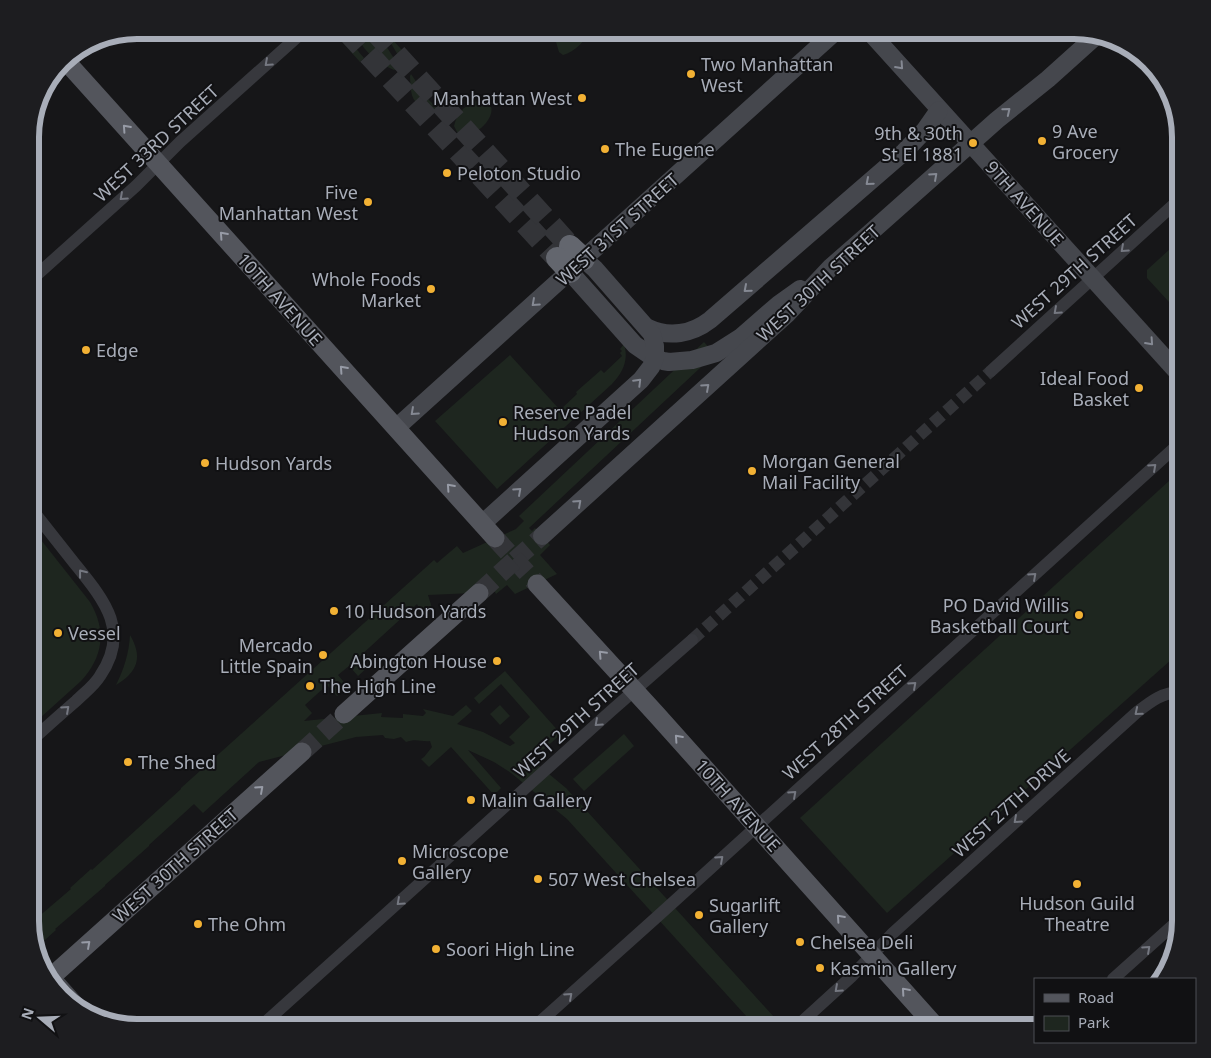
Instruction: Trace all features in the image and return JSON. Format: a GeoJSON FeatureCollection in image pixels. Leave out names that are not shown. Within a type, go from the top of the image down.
{"type":"FeatureCollection","features":[{"type":"Feature","properties":{"kind":"main road","name":"WEST 31ST STREET"},"geometry":{"type":"LineString","coordinates":[[396,428],[570,259],[827,39]]}},
{"type":"Feature","properties":{"kind":"main road","name":"9TH AVENUE"},"geometry":{"type":"LineString","coordinates":[[876,39],[1172,366]]}},
{"type":"Feature","properties":{"kind":"main road","name":"WEST 30TH STREET"},"geometry":{"type":"LineString","coordinates":[[542,536],[787,314],[831,267],[970,143],[1048,79],[1090,40]]}},
{"type":"Feature","properties":{"kind":"main road","name":"10TH AVENUE"},"geometry":{"type":"LineString","coordinates":[[69,65],[495,538]]}},
{"type":"Feature","properties":{"kind":"main road"},"geometry":{"type":"LineString","coordinates":[[648,328],[659,332],[677,333],[698,328],[710,320],[904,152],[925,130],[939,110]]}},
{"type":"Feature","properties":{"kind":"main road"},"geometry":{"type":"LineString","coordinates":[[482,524],[641,380],[655,358],[654,340],[648,328],[570,259]]}},
{"type":"Feature","properties":{"kind":"main road"},"geometry":{"type":"LineString","coordinates":[[570,259],[635,344],[655,358],[676,362],[692,360],[716,353],[741,337],[779,304],[831,267]]}},
{"type":"Feature","properties":{"kind":"main road","name":"10TH AVENUE"},"geometry":{"type":"LineString","coordinates":[[537,584],[635,690],[930,1019]]}},
{"type":"Feature","properties":{"kind":"main road"},"geometry":{"type":"LineString","coordinates":[[344,714],[478,593]]}},
{"type":"Feature","properties":{"kind":"main road","name":"WEST 30TH STREET"},"geometry":{"type":"LineString","coordinates":[[52,970],[302,752]]}},
{"type":"Feature","properties":{"kind":"street","name":"WEST 33RD STREET"},"geometry":{"type":"LineString","coordinates":[[39,273],[295,39]]}},
{"type":"Feature","properties":{"kind":"street","name":"WEST 29TH STREET"},"geometry":{"type":"LineString","coordinates":[[991,371],[1172,206]]}},
{"type":"Feature","properties":{"kind":"street","name":"WEST 28TH STREET"},"geometry":{"type":"LineString","coordinates":[[543,1019],[1172,450]]}},
{"type":"Feature","properties":{"kind":"street"},"geometry":{"type":"LineString","coordinates":[[39,518],[106,605],[111,617],[114,643],[111,656],[99,678],[39,734]]}},
{"type":"Feature","properties":{"kind":"street","name":"WEST 29TH STREET"},"geometry":{"type":"LineString","coordinates":[[269,1019],[692,640]]}},
{"type":"Feature","properties":{"kind":"street","name":"WEST 27TH DRIVE"},"geometry":{"type":"LineString","coordinates":[[806,1019],[851,977],[900,926],[1136,713],[1152,700],[1172,692]]}},
{"type":"Feature","properties":{"kind":"street"},"geometry":{"type":"LineString","coordinates":[[1114,978],[1172,926]]}},
{"type":"Feature","properties":{"kind":"green space"},"geometry":{"type":"Polygon","coordinates":[[[339,39],[350,39],[364,58],[360,62],[339,39]]]}},
{"type":"Feature","properties":{"kind":"green space"},"geometry":{"type":"Polygon","coordinates":[[[358,39],[380,39],[398,66],[397,69],[394,70],[387,67],[375,59],[358,39]]]}},
{"type":"Feature","properties":{"kind":"green space"},"geometry":{"type":"Polygon","coordinates":[[[387,39],[392,39],[409,58],[404,63],[402,62],[387,39]]]}},
{"type":"Feature","properties":{"kind":"green space"},"geometry":{"type":"Polygon","coordinates":[[[548,39],[585,39],[576,48],[563,55],[559,52],[556,42],[548,39]]]}},
{"type":"Feature","properties":{"kind":"green space"},"geometry":{"type":"Polygon","coordinates":[[[411,74],[425,96],[438,111],[422,106],[414,100],[411,91],[411,74]]]}},
{"type":"Feature","properties":{"kind":"green space"},"geometry":{"type":"Polygon","coordinates":[[[482,100],[489,103],[491,109],[486,122],[473,133],[457,132],[454,126],[460,112],[467,105],[482,100]]]}},
{"type":"Feature","properties":{"kind":"green space"},"geometry":{"type":"Polygon","coordinates":[[[1172,247],[1172,305],[1147,278],[1147,270],[1172,247]]]}},
{"type":"Feature","properties":{"kind":"green space","name":"The High Line"},"geometry":{"type":"Polygon","coordinates":[[[704,342],[715,354],[529,528],[532,531],[535,528],[550,545],[540,555],[557,574],[515,594],[507,585],[496,594],[495,592],[428,595],[432,608],[421,612],[417,604],[359,657],[368,667],[358,676],[349,666],[338,675],[348,687],[337,696],[327,685],[305,705],[312,713],[304,721],[382,713],[381,717],[403,718],[403,714],[423,716],[426,713],[423,709],[453,716],[466,705],[472,711],[457,724],[483,732],[510,746],[515,743],[509,737],[530,717],[501,684],[479,704],[474,698],[505,671],[561,734],[532,760],[566,788],[776,1019],[749,1019],[567,819],[511,773],[494,762],[468,750],[501,788],[494,795],[451,747],[429,767],[421,759],[432,747],[430,741],[413,740],[406,742],[401,737],[394,739],[385,738],[383,735],[356,737],[259,762],[203,813],[194,804],[42,943],[39,916],[434,560],[437,563],[457,546],[463,553],[516,529],[524,521],[519,516],[704,342]]]}},
{"type":"Feature","properties":{"kind":"green space","name":"Reserve Padel Hudson Yards"},"geometry":{"type":"Polygon","coordinates":[[[624,344],[626,355],[624,366],[612,384],[497,489],[435,421],[510,355],[560,410],[577,394],[576,392],[601,370],[604,373],[622,356],[620,349],[624,344]]]}},
{"type":"Feature","properties":{"kind":"green space"},"geometry":{"type":"Polygon","coordinates":[[[1172,478],[1172,659],[887,913],[800,818],[1172,478]]]}},
{"type":"Feature","properties":{"kind":"green space"},"geometry":{"type":"Polygon","coordinates":[[[39,537],[90,602],[99,623],[100,643],[98,653],[94,663],[81,681],[39,719],[39,537]]]}},
{"type":"Feature","properties":{"kind":"green space"},"geometry":{"type":"Polygon","coordinates":[[[130,635],[136,650],[136,663],[129,675],[116,685],[126,661],[130,635]]]}},
{"type":"Feature","properties":{"kind":"green space"},"geometry":{"type":"Polygon","coordinates":[[[500,705],[510,716],[500,725],[490,714],[500,705]]]}},
{"type":"Feature","properties":{"kind":"green space"},"geometry":{"type":"Polygon","coordinates":[[[624,734],[634,746],[584,791],[573,779],[624,734]]]}},
{"type":"Feature","properties":{"kind":"tunnel"},"geometry":{"type":"LineString","coordinates":[[354,39],[557,258]]}},
{"type":"Feature","properties":{"kind":"tunnel"},"geometry":{"type":"LineString","coordinates":[[382,39],[570,246]]}},
{"type":"Feature","properties":{"kind":"tunnel"},"geometry":{"type":"LineString","coordinates":[[692,640],[991,371]]}},
{"type":"Feature","properties":{"kind":"tunnel"},"geometry":{"type":"LineString","coordinates":[[515,560],[542,536]]}},
{"type":"Feature","properties":{"kind":"tunnel"},"geometry":{"type":"LineString","coordinates":[[495,538],[537,584]]}},
{"type":"Feature","properties":{"kind":"tunnel"},"geometry":{"type":"LineString","coordinates":[[479,593],[515,560]]}},
{"type":"Feature","properties":{"kind":"tunnel"},"geometry":{"type":"LineString","coordinates":[[302,752],[344,714]]}},
{"type":"Feature","properties":{"kind":"place","name":"Two Manhattan West"},"geometry":{"type":"Point","coordinates":[691,74]}},
{"type":"Feature","properties":{"kind":"place","name":"Manhattan West"},"geometry":{"type":"Point","coordinates":[582,98]}},
{"type":"Feature","properties":{"kind":"place","name":"9 Ave Grocery"},"geometry":{"type":"Point","coordinates":[1042,141]}},
{"type":"Feature","properties":{"kind":"place","name":"9th & 30th St El 1881"},"geometry":{"type":"Point","coordinates":[973,143]}},
{"type":"Feature","properties":{"kind":"place","name":"The Eugene"},"geometry":{"type":"Point","coordinates":[605,149]}},
{"type":"Feature","properties":{"kind":"place","name":"Peloton Studio"},"geometry":{"type":"Point","coordinates":[447,173]}},
{"type":"Feature","properties":{"kind":"place","name":"Five Manhattan West"},"geometry":{"type":"Point","coordinates":[368,202]}},
{"type":"Feature","properties":{"kind":"place","name":"Whole Foods Market"},"geometry":{"type":"Point","coordinates":[431,289]}},
{"type":"Feature","properties":{"kind":"place","name":"Edge"},"geometry":{"type":"Point","coordinates":[86,350]}},
{"type":"Feature","properties":{"kind":"place","name":"Ideal Food Basket"},"geometry":{"type":"Point","coordinates":[1139,388]}},
{"type":"Feature","properties":{"kind":"place","name":"Reserve Padel Hudson Yards"},"geometry":{"type":"Point","coordinates":[503,422]}},
{"type":"Feature","properties":{"kind":"place","name":"Hudson Yards"},"geometry":{"type":"Point","coordinates":[205,463]}},
{"type":"Feature","properties":{"kind":"place","name":"Morgan General Mail Facility"},"geometry":{"type":"Point","coordinates":[752,471]}},
{"type":"Feature","properties":{"kind":"place","name":"10 Hudson Yards"},"geometry":{"type":"Point","coordinates":[334,611]}},
{"type":"Feature","properties":{"kind":"place","name":"PO David Willis Basketball Court"},"geometry":{"type":"Point","coordinates":[1079,615]}},
{"type":"Feature","properties":{"kind":"place","name":"Vessel"},"geometry":{"type":"Point","coordinates":[58,633]}},
{"type":"Feature","properties":{"kind":"place","name":"Mercado Little Spain"},"geometry":{"type":"Point","coordinates":[323,655]}},
{"type":"Feature","properties":{"kind":"place","name":"Abington House"},"geometry":{"type":"Point","coordinates":[497,661]}},
{"type":"Feature","properties":{"kind":"place","name":"The High Line"},"geometry":{"type":"Point","coordinates":[310,686]}},
{"type":"Feature","properties":{"kind":"place","name":"The Shed"},"geometry":{"type":"Point","coordinates":[128,762]}},
{"type":"Feature","properties":{"kind":"place","name":"Malin Gallery"},"geometry":{"type":"Point","coordinates":[471,800]}},
{"type":"Feature","properties":{"kind":"place","name":"Microscope Gallery"},"geometry":{"type":"Point","coordinates":[402,861]}},
{"type":"Feature","properties":{"kind":"place","name":"507 West Chelsea"},"geometry":{"type":"Point","coordinates":[538,879]}},
{"type":"Feature","properties":{"kind":"place","name":"Hudson Guild Theatre"},"geometry":{"type":"Point","coordinates":[1077,884]}},
{"type":"Feature","properties":{"kind":"place","name":"Sugarlift Gallery"},"geometry":{"type":"Point","coordinates":[699,915]}},
{"type":"Feature","properties":{"kind":"place","name":"The Ohm"},"geometry":{"type":"Point","coordinates":[198,924]}},
{"type":"Feature","properties":{"kind":"place","name":"Chelsea Deli"},"geometry":{"type":"Point","coordinates":[800,942]}},
{"type":"Feature","properties":{"kind":"place","name":"Soori High Line"},"geometry":{"type":"Point","coordinates":[436,949]}},
{"type":"Feature","properties":{"kind":"place","name":"Kasmin Gallery"},"geometry":{"type":"Point","coordinates":[820,968]}}]}
